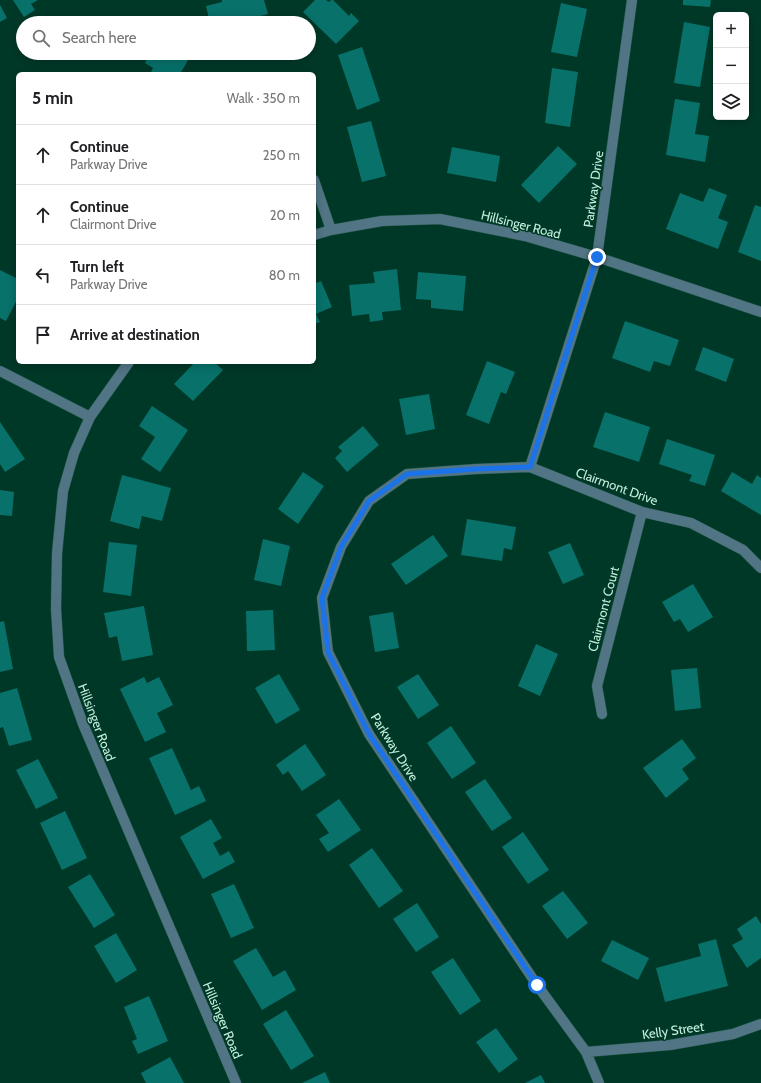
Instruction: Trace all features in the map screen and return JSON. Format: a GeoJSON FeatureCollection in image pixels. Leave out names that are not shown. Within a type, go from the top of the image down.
{"type":"FeatureCollection","features":[{"type":"Feature","properties":{"kind":"street","name":"Parkway Drive"},"geometry":{"type":"LineString","coordinates":[[530,467],[597,257],[632,0]]}},
{"type":"Feature","properties":{"kind":"street"},"geometry":{"type":"LineString","coordinates":[[316,186],[331,230]]}},
{"type":"Feature","properties":{"kind":"street","name":"Hillsinger Road"},"geometry":{"type":"LineString","coordinates":[[316,234],[382,220],[440,219],[525,236],[597,257],[761,312]]}},
{"type":"Feature","properties":{"kind":"street","name":"Hillsinger Road"},"geometry":{"type":"LineString","coordinates":[[127,364],[90,417],[74,453],[63,492],[57,554],[56,593],[59,657],[83,724],[236,1083]]}},
{"type":"Feature","properties":{"kind":"street"},"geometry":{"type":"LineString","coordinates":[[0,371],[90,417]]}},
{"type":"Feature","properties":{"kind":"street","name":"Clairmont Drive"},"geometry":{"type":"LineString","coordinates":[[476,469],[530,467],[642,512],[692,523],[743,550],[761,568]]}},
{"type":"Feature","properties":{"kind":"street","name":"Parkway Drive"},"geometry":{"type":"LineString","coordinates":[[476,469],[407,474],[369,501],[341,547],[322,598],[328,652],[369,734],[537,985],[586,1052],[599,1083]]}},
{"type":"Feature","properties":{"kind":"street","name":"Clairmont Court"},"geometry":{"type":"LineString","coordinates":[[602,714],[597,686],[642,512]]}},
{"type":"Feature","properties":{"kind":"street","name":"Kelly Street"},"geometry":{"type":"LineString","coordinates":[[586,1052],[670,1045],[733,1034],[761,1024]]}},
{"type":"Feature","properties":{"kind":"building"},"geometry":{"type":"Polygon","coordinates":[[[13,0],[38,0],[31,4],[35,10],[23,16],[13,0]]]}},
{"type":"Feature","properties":{"kind":"building"},"geometry":{"type":"Polygon","coordinates":[[[222,0],[264,0],[268,14],[261,16],[208,16],[206,6],[222,2],[222,0]]]}},
{"type":"Feature","properties":{"kind":"building"},"geometry":{"type":"Polygon","coordinates":[[[315,0],[326,0],[329,2],[333,0],[349,16],[351,13],[359,21],[336,44],[316,25],[316,16],[307,16],[303,12],[315,0]]]}},
{"type":"Feature","properties":{"kind":"building"},"geometry":{"type":"Polygon","coordinates":[[[683,0],[711,0],[710,7],[683,5],[683,0]]]}},
{"type":"Feature","properties":{"kind":"building"},"geometry":{"type":"Polygon","coordinates":[[[561,3],[587,9],[577,57],[551,52],[561,3]]]}},
{"type":"Feature","properties":{"kind":"building"},"geometry":{"type":"Polygon","coordinates":[[[0,5],[7,18],[0,22],[0,5]]]}},
{"type":"Feature","properties":{"kind":"building"},"geometry":{"type":"Polygon","coordinates":[[[684,22],[710,27],[700,87],[674,83],[684,22]]]}},
{"type":"Feature","properties":{"kind":"building"},"geometry":{"type":"Polygon","coordinates":[[[362,47],[380,101],[357,110],[338,55],[362,47]]]}},
{"type":"Feature","properties":{"kind":"building"},"geometry":{"type":"Polygon","coordinates":[[[146,60],[188,60],[181,72],[151,72],[153,68],[145,63],[146,60]]]}},
{"type":"Feature","properties":{"kind":"building"},"geometry":{"type":"Polygon","coordinates":[[[552,68],[578,72],[570,127],[545,123],[552,68]]]}},
{"type":"Feature","properties":{"kind":"building"},"geometry":{"type":"Polygon","coordinates":[[[675,99],[700,103],[695,134],[709,136],[705,162],[666,155],[675,99]]]}},
{"type":"Feature","properties":{"kind":"building"},"geometry":{"type":"Polygon","coordinates":[[[371,121],[386,176],[362,182],[347,127],[371,121]]]}},
{"type":"Feature","properties":{"kind":"building"},"geometry":{"type":"Polygon","coordinates":[[[558,146],[577,164],[539,203],[521,185],[558,146]]]}},
{"type":"Feature","properties":{"kind":"building"},"geometry":{"type":"Polygon","coordinates":[[[452,147],[500,156],[496,182],[447,173],[452,147]]]}},
{"type":"Feature","properties":{"kind":"building"},"geometry":{"type":"Polygon","coordinates":[[[709,188],[727,195],[718,218],[728,222],[718,249],[666,229],[680,193],[703,202],[709,188]]]}},
{"type":"Feature","properties":{"kind":"building"},"geometry":{"type":"Polygon","coordinates":[[[755,205],[761,207],[761,261],[738,252],[755,205]]]}},
{"type":"Feature","properties":{"kind":"building"},"geometry":{"type":"Polygon","coordinates":[[[397,269],[401,310],[382,312],[383,320],[370,322],[369,314],[352,316],[349,285],[375,283],[373,272],[397,269]]]}},
{"type":"Feature","properties":{"kind":"building"},"geometry":{"type":"Polygon","coordinates":[[[0,270],[16,278],[16,302],[6,321],[0,318],[0,270]]]}},
{"type":"Feature","properties":{"kind":"building"},"geometry":{"type":"Polygon","coordinates":[[[418,272],[466,276],[463,311],[431,308],[431,300],[416,299],[418,272]]]}},
{"type":"Feature","properties":{"kind":"building"},"geometry":{"type":"Polygon","coordinates":[[[321,281],[332,307],[316,314],[316,283],[321,281]]]}},
{"type":"Feature","properties":{"kind":"building"},"geometry":{"type":"Polygon","coordinates":[[[316,314],[320,322],[316,323],[316,314]]]}},
{"type":"Feature","properties":{"kind":"building"},"geometry":{"type":"Polygon","coordinates":[[[625,321],[679,340],[670,366],[654,361],[650,372],[612,358],[625,321]]]}},
{"type":"Feature","properties":{"kind":"building"},"geometry":{"type":"Polygon","coordinates":[[[703,347],[734,359],[726,382],[695,370],[703,347]]]}},
{"type":"Feature","properties":{"kind":"building"},"geometry":{"type":"Polygon","coordinates":[[[487,361],[515,372],[506,394],[501,392],[489,424],[466,415],[487,361]]]}},
{"type":"Feature","properties":{"kind":"building"},"geometry":{"type":"Polygon","coordinates":[[[193,364],[216,364],[223,370],[193,401],[174,384],[193,364]]]}},
{"type":"Feature","properties":{"kind":"building"},"geometry":{"type":"Polygon","coordinates":[[[429,394],[435,429],[406,435],[399,399],[429,394]]]}},
{"type":"Feature","properties":{"kind":"building"},"geometry":{"type":"Polygon","coordinates":[[[152,406],[188,430],[160,472],[141,459],[155,437],[139,426],[152,406]]]}},
{"type":"Feature","properties":{"kind":"building"},"geometry":{"type":"Polygon","coordinates":[[[605,412],[650,427],[639,462],[593,447],[605,412]]]}},
{"type":"Feature","properties":{"kind":"building"},"geometry":{"type":"Polygon","coordinates":[[[0,422],[25,459],[5,472],[0,464],[0,422]]]}},
{"type":"Feature","properties":{"kind":"building"},"geometry":{"type":"Polygon","coordinates":[[[363,426],[379,445],[347,472],[335,458],[342,451],[338,447],[363,426]]]}},
{"type":"Feature","properties":{"kind":"building"},"geometry":{"type":"Polygon","coordinates":[[[667,439],[715,455],[705,486],[689,481],[692,475],[659,464],[667,439]]]}},
{"type":"Feature","properties":{"kind":"building"},"geometry":{"type":"Polygon","coordinates":[[[303,472],[324,486],[298,524],[278,509],[303,472]]]}},
{"type":"Feature","properties":{"kind":"building"},"geometry":{"type":"Polygon","coordinates":[[[732,472],[752,484],[757,475],[761,478],[761,515],[721,491],[732,472]]]}},
{"type":"Feature","properties":{"kind":"building"},"geometry":{"type":"Polygon","coordinates":[[[122,475],[171,488],[162,521],[142,516],[139,529],[110,521],[122,475]]]}},
{"type":"Feature","properties":{"kind":"building"},"geometry":{"type":"Polygon","coordinates":[[[0,490],[14,492],[12,516],[0,515],[0,490]]]}},
{"type":"Feature","properties":{"kind":"building"},"geometry":{"type":"Polygon","coordinates":[[[467,519],[516,527],[512,550],[504,548],[502,561],[461,555],[467,519]]]}},
{"type":"Feature","properties":{"kind":"building"},"geometry":{"type":"Polygon","coordinates":[[[433,535],[448,556],[406,585],[391,564],[433,535]]]}},
{"type":"Feature","properties":{"kind":"building"},"geometry":{"type":"Polygon","coordinates":[[[263,539],[290,546],[281,586],[254,580],[263,539]]]}},
{"type":"Feature","properties":{"kind":"building"},"geometry":{"type":"Polygon","coordinates":[[[109,542],[137,545],[131,596],[103,592],[109,542]]]}},
{"type":"Feature","properties":{"kind":"building"},"geometry":{"type":"Polygon","coordinates":[[[570,543],[584,575],[563,584],[548,552],[570,543]]]}},
{"type":"Feature","properties":{"kind":"building"},"geometry":{"type":"Polygon","coordinates":[[[693,584],[713,617],[688,632],[680,619],[674,622],[662,602],[693,584]]]}},
{"type":"Feature","properties":{"kind":"building"},"geometry":{"type":"Polygon","coordinates":[[[144,606],[153,655],[122,661],[117,636],[109,638],[104,613],[144,606]]]}},
{"type":"Feature","properties":{"kind":"building"},"geometry":{"type":"Polygon","coordinates":[[[273,610],[275,650],[247,651],[246,611],[273,610]]]}},
{"type":"Feature","properties":{"kind":"building"},"geometry":{"type":"Polygon","coordinates":[[[393,612],[399,648],[375,652],[369,616],[393,612]]]}},
{"type":"Feature","properties":{"kind":"building"},"geometry":{"type":"Polygon","coordinates":[[[4,621],[13,669],[0,672],[0,622],[4,621]]]}},
{"type":"Feature","properties":{"kind":"building"},"geometry":{"type":"Polygon","coordinates":[[[536,644],[558,654],[540,696],[518,686],[536,644]]]}},
{"type":"Feature","properties":{"kind":"building"},"geometry":{"type":"Polygon","coordinates":[[[697,668],[701,708],[675,711],[671,670],[697,668]]]}},
{"type":"Feature","properties":{"kind":"building"},"geometry":{"type":"Polygon","coordinates":[[[279,674],[300,710],[276,724],[255,688],[279,674]]]}},
{"type":"Feature","properties":{"kind":"building"},"geometry":{"type":"Polygon","coordinates":[[[418,674],[439,705],[418,719],[397,687],[418,674]]]}},
{"type":"Feature","properties":{"kind":"building"},"geometry":{"type":"Polygon","coordinates":[[[144,677],[147,683],[159,677],[173,705],[157,713],[166,732],[145,742],[120,689],[144,677]]]}},
{"type":"Feature","properties":{"kind":"building"},"geometry":{"type":"Polygon","coordinates":[[[17,688],[32,740],[9,746],[3,727],[0,728],[0,693],[17,688]]]}},
{"type":"Feature","properties":{"kind":"building"},"geometry":{"type":"Polygon","coordinates":[[[451,726],[476,763],[452,779],[427,743],[451,726]]]}},
{"type":"Feature","properties":{"kind":"building"},"geometry":{"type":"Polygon","coordinates":[[[682,739],[696,758],[682,769],[689,779],[666,798],[643,768],[682,739]]]}},
{"type":"Feature","properties":{"kind":"building"},"geometry":{"type":"Polygon","coordinates":[[[305,744],[326,775],[302,791],[288,771],[283,775],[276,765],[305,744]]]}},
{"type":"Feature","properties":{"kind":"building"},"geometry":{"type":"Polygon","coordinates":[[[172,748],[191,790],[199,786],[206,801],[175,815],[149,758],[172,748]]]}},
{"type":"Feature","properties":{"kind":"building"},"geometry":{"type":"Polygon","coordinates":[[[38,759],[58,798],[36,809],[16,770],[38,759]]]}},
{"type":"Feature","properties":{"kind":"building"},"geometry":{"type":"Polygon","coordinates":[[[485,779],[512,818],[492,831],[465,792],[485,779]]]}},
{"type":"Feature","properties":{"kind":"building"},"geometry":{"type":"Polygon","coordinates":[[[339,799],[361,830],[328,852],[319,839],[329,833],[316,815],[339,799]]]}},
{"type":"Feature","properties":{"kind":"building"},"geometry":{"type":"Polygon","coordinates":[[[65,811],[87,858],[62,870],[40,823],[65,811]]]}},
{"type":"Feature","properties":{"kind":"building"},"geometry":{"type":"Polygon","coordinates":[[[211,819],[222,838],[213,843],[220,856],[229,851],[235,862],[203,879],[180,837],[211,819]]]}},
{"type":"Feature","properties":{"kind":"building"},"geometry":{"type":"Polygon","coordinates":[[[523,832],[549,870],[528,884],[502,847],[523,832]]]}},
{"type":"Feature","properties":{"kind":"building"},"geometry":{"type":"Polygon","coordinates":[[[372,848],[403,891],[379,908],[349,865],[372,848]]]}},
{"type":"Feature","properties":{"kind":"building"},"geometry":{"type":"Polygon","coordinates":[[[90,874],[115,915],[94,928],[68,887],[90,874]]]}},
{"type":"Feature","properties":{"kind":"building"},"geometry":{"type":"Polygon","coordinates":[[[234,884],[254,928],[231,938],[211,894],[234,884]]]}},
{"type":"Feature","properties":{"kind":"building"},"geometry":{"type":"Polygon","coordinates":[[[563,891],[588,923],[567,939],[542,906],[563,891]]]}},
{"type":"Feature","properties":{"kind":"building"},"geometry":{"type":"Polygon","coordinates":[[[417,903],[439,937],[416,952],[393,919],[417,903]]]}},
{"type":"Feature","properties":{"kind":"building"},"geometry":{"type":"Polygon","coordinates":[[[756,916],[761,924],[761,958],[747,968],[732,945],[743,939],[737,929],[756,916]]]}},
{"type":"Feature","properties":{"kind":"building"},"geometry":{"type":"Polygon","coordinates":[[[116,933],[137,970],[116,983],[94,946],[116,933]]]}},
{"type":"Feature","properties":{"kind":"building"},"geometry":{"type":"Polygon","coordinates":[[[716,939],[728,986],[665,1002],[656,968],[701,956],[698,944],[716,939]]]}},
{"type":"Feature","properties":{"kind":"building"},"geometry":{"type":"Polygon","coordinates":[[[612,940],[649,958],[638,980],[601,961],[612,940]]]}},
{"type":"Feature","properties":{"kind":"building"},"geometry":{"type":"Polygon","coordinates":[[[256,948],[273,977],[285,970],[296,990],[262,1010],[233,961],[256,948]]]}},
{"type":"Feature","properties":{"kind":"building"},"geometry":{"type":"Polygon","coordinates":[[[453,958],[481,1001],[460,1015],[431,972],[453,958]]]}},
{"type":"Feature","properties":{"kind":"building"},"geometry":{"type":"Polygon","coordinates":[[[149,996],[168,1041],[138,1054],[132,1041],[137,1039],[124,1007],[149,996]]]}},
{"type":"Feature","properties":{"kind":"building"},"geometry":{"type":"Polygon","coordinates":[[[286,1010],[314,1056],[291,1070],[263,1024],[286,1010]]]}},
{"type":"Feature","properties":{"kind":"building"},"geometry":{"type":"Polygon","coordinates":[[[496,1028],[518,1059],[499,1073],[476,1042],[496,1028]]]}},
{"type":"Feature","properties":{"kind":"building"},"geometry":{"type":"Polygon","coordinates":[[[170,1057],[184,1083],[146,1083],[141,1073],[170,1057]]]}},
{"type":"Feature","properties":{"kind":"building"},"geometry":{"type":"Polygon","coordinates":[[[325,1072],[330,1083],[302,1083],[325,1072]]]}},
{"type":"Feature","properties":{"kind":"building"},"geometry":{"type":"Polygon","coordinates":[[[541,1075],[545,1083],[525,1083],[541,1075]]]}},
{"type":"Feature","properties":{"kind":"route"},"geometry":{"type":"LineString","coordinates":[[537,985],[369,734],[328,652],[322,598],[341,547],[369,501],[407,474],[530,467],[597,257]]}}]}
